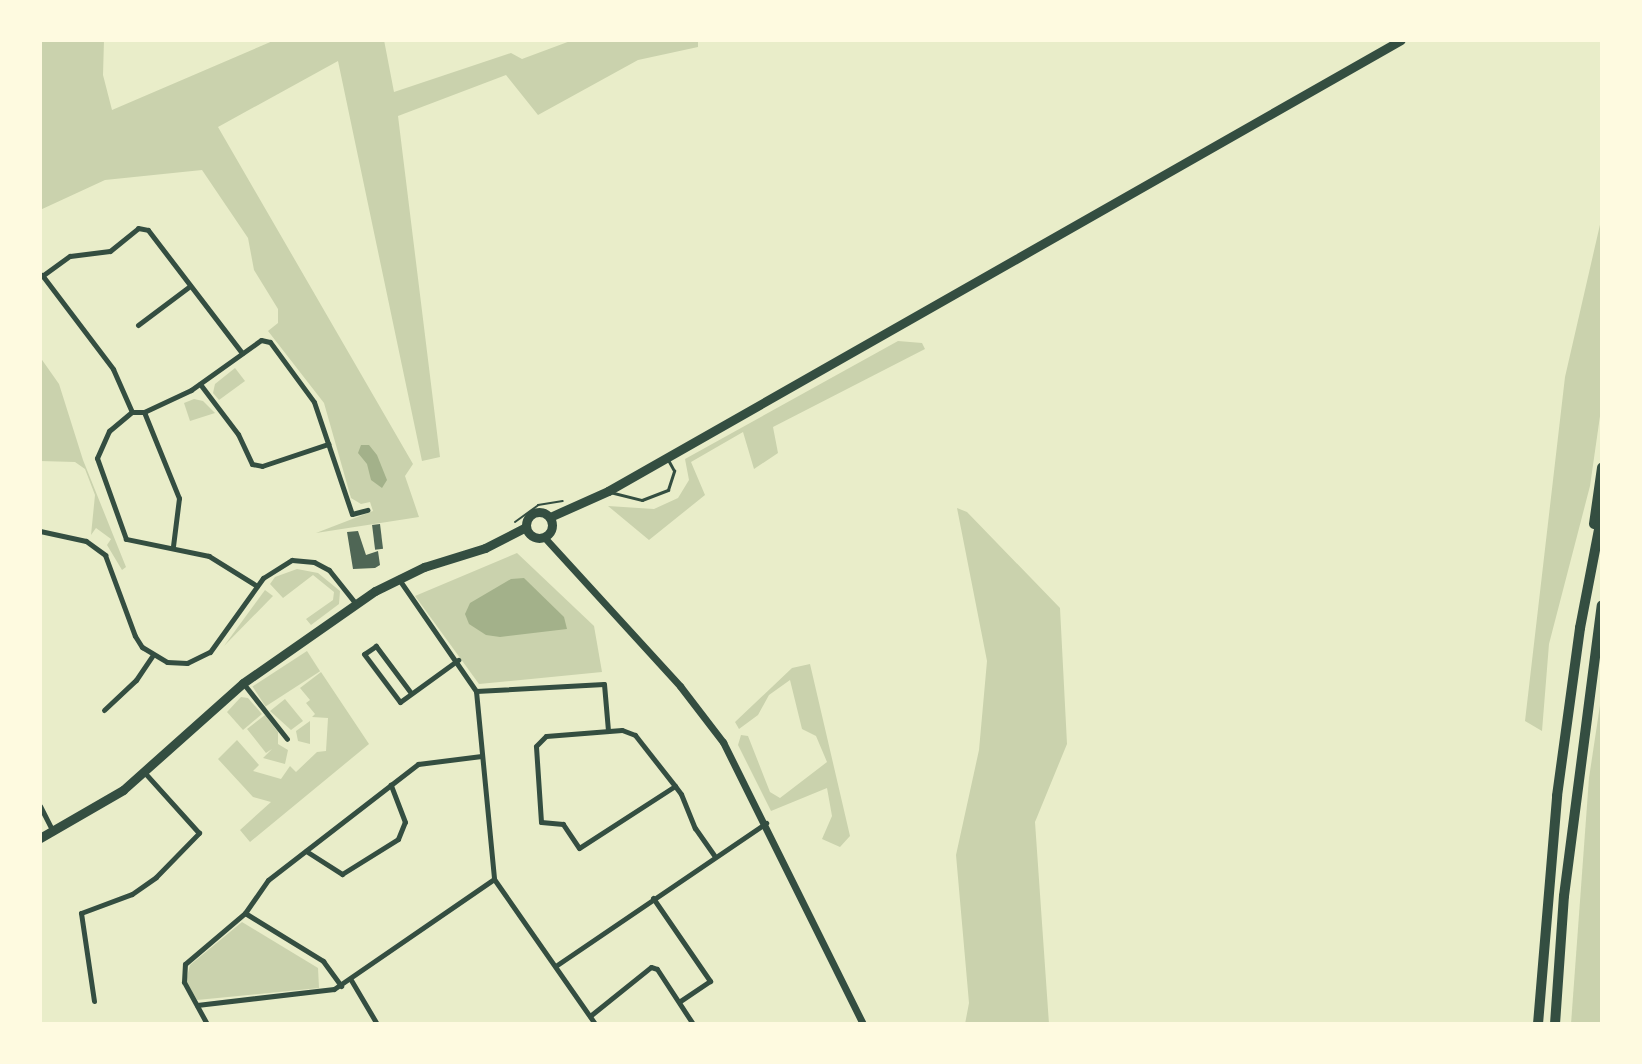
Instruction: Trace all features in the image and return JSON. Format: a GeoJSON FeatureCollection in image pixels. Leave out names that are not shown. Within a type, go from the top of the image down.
{"type":"FeatureCollection","features":[{"type":"Feature","properties":{"kind":"highway"},"geometry":{"type":"LineString","coordinates":[[1538,1024],[1557,796],[1602,468]]}},
{"type":"Feature","properties":{"kind":"highway"},"geometry":{"type":"LineString","coordinates":[[1580,628],[1602,514]]}},
{"type":"Feature","properties":{"kind":"highway"},"geometry":{"type":"LineString","coordinates":[[1555,1024],[1564,896],[1601,610]]}},
{"type":"Feature","properties":{"kind":"main road"},"geometry":{"type":"LineString","coordinates":[[40,838],[110,799],[243,683],[398,578],[485,548],[526,527],[534,513],[550,517],[608,491],[1401,40]]}},
{"type":"Feature","properties":{"kind":"main road"},"geometry":{"type":"LineString","coordinates":[[526,527],[532,536],[544,537],[552,528],[550,517]]}},
{"type":"Feature","properties":{"kind":"street"},"geometry":{"type":"LineString","coordinates":[[132,412],[113,369],[41,275],[70,256],[110,251],[138,228],[148,230],[242,354]]}},
{"type":"Feature","properties":{"kind":"street"},"geometry":{"type":"LineString","coordinates":[[138,326],[190,286]]}},
{"type":"Feature","properties":{"kind":"street"},"geometry":{"type":"LineString","coordinates":[[257,586],[209,556],[173,546],[126,539],[97,458],[109,431],[132,412],[144,412],[200,384],[265,341],[314,402],[352,514],[367,510]]}},
{"type":"Feature","properties":{"kind":"street"},"geometry":{"type":"LineString","coordinates":[[200,384],[238,434],[252,464],[262,466],[328,444]]}},
{"type":"Feature","properties":{"kind":"street"},"geometry":{"type":"LineString","coordinates":[[144,412],[179,498],[173,546]]}},
{"type":"Feature","properties":{"kind":"street"},"geometry":{"type":"LineString","coordinates":[[40,531],[86,541],[105,555],[135,636],[153,655],[178,664],[210,652],[257,586],[280,564],[314,562],[336,576],[356,604]]}},
{"type":"Feature","properties":{"kind":"street"},"geometry":{"type":"LineString","coordinates":[[544,537],[680,686],[723,742],[766,823],[863,1024]]}},
{"type":"Feature","properties":{"kind":"street"},"geometry":{"type":"LineString","coordinates":[[398,578],[458,660],[476,691],[494,879],[557,965],[595,1024]]}},
{"type":"Feature","properties":{"kind":"street"},"geometry":{"type":"LineString","coordinates":[[411,693],[376,646],[364,654],[400,702],[458,660]]}},
{"type":"Feature","properties":{"kind":"street"},"geometry":{"type":"LineString","coordinates":[[104,710],[136,680],[153,655]]}},
{"type":"Feature","properties":{"kind":"street"},"geometry":{"type":"LineString","coordinates":[[243,683],[287,739]]}},
{"type":"Feature","properties":{"kind":"street"},"geometry":{"type":"LineString","coordinates":[[476,691],[604,684],[608,730]]}},
{"type":"Feature","properties":{"kind":"street"},"geometry":{"type":"LineString","coordinates":[[675,786],[584,848],[579,848],[563,824],[541,822],[538,740],[608,730],[635,735],[675,786],[688,806],[695,828],[715,855]]}},
{"type":"Feature","properties":{"kind":"street"},"geometry":{"type":"LineString","coordinates":[[207,1024],[182,976],[185,964],[245,913],[268,880],[418,764],[481,755]]}},
{"type":"Feature","properties":{"kind":"street"},"geometry":{"type":"LineString","coordinates":[[94,1001],[82,913],[140,888],[199,833],[144,772]]}},
{"type":"Feature","properties":{"kind":"street"},"geometry":{"type":"LineString","coordinates":[[306,851],[342,874],[398,839],[405,822],[391,785]]}},
{"type":"Feature","properties":{"kind":"street"},"geometry":{"type":"LineString","coordinates":[[40,806],[53,832]]}},
{"type":"Feature","properties":{"kind":"street"},"geometry":{"type":"LineString","coordinates":[[557,965],[715,855],[766,823]]}},
{"type":"Feature","properties":{"kind":"street"},"geometry":{"type":"LineString","coordinates":[[197,1005],[324,992],[341,986],[494,879]]}},
{"type":"Feature","properties":{"kind":"street"},"geometry":{"type":"LineString","coordinates":[[653,898],[710,981],[679,1002]]}},
{"type":"Feature","properties":{"kind":"street"},"geometry":{"type":"LineString","coordinates":[[245,913],[323,961],[341,986]]}},
{"type":"Feature","properties":{"kind":"street"},"geometry":{"type":"LineString","coordinates":[[590,1016],[651,967],[693,1024]]}},
{"type":"Feature","properties":{"kind":"street"},"geometry":{"type":"LineString","coordinates":[[351,980],[377,1024]]}},
{"type":"Feature","properties":{"kind":"lane"},"geometry":{"type":"LineString","coordinates":[[608,491],[642,500],[668,490],[674,471],[666,457]]}},
{"type":"Feature","properties":{"kind":"path"},"geometry":{"type":"LineString","coordinates":[[509,526],[538,505],[572,498]]}},
{"type":"Feature","properties":{"kind":"shaded area"},"geometry":{"type":"Polygon","coordinates":[[[40,40],[104,40],[103,75],[112,110],[275,40],[384,40],[394,92],[511,53],[522,59],[573,40],[698,40],[698,47],[638,60],[538,115],[506,75],[398,116],[440,457],[422,461],[338,61],[218,127],[413,464],[405,476],[419,517],[316,533],[373,511],[370,502],[361,504],[351,498],[324,403],[268,331],[278,323],[278,309],[254,270],[248,238],[202,170],[105,180],[40,210],[40,40]]]}},
{"type":"Feature","properties":{"kind":"shaded area"},"geometry":{"type":"Polygon","coordinates":[[[1602,216],[1602,402],[1590,486],[1549,644],[1542,731],[1525,721],[1565,377],[1602,216]]]}},
{"type":"Feature","properties":{"kind":"shaded area"},"geometry":{"type":"Polygon","coordinates":[[[898,341],[922,343],[925,349],[773,427],[778,453],[754,469],[743,432],[691,462],[705,495],[649,540],[608,506],[654,509],[678,498],[689,480],[685,459],[898,341]]]}},
{"type":"Feature","properties":{"kind":"shaded area"},"geometry":{"type":"Polygon","coordinates":[[[40,357],[59,384],[83,460],[126,567],[122,570],[107,545],[111,539],[96,528],[91,535],[95,495],[85,469],[75,462],[40,461],[40,357]]]}},
{"type":"Feature","properties":{"kind":"shaded area"},"geometry":{"type":"Polygon","coordinates":[[[235,368],[245,381],[219,400],[213,393],[215,384],[235,368]]]}},
{"type":"Feature","properties":{"kind":"shaded area"},"geometry":{"type":"Polygon","coordinates":[[[194,399],[203,401],[215,413],[190,421],[184,403],[194,399]]]}},
{"type":"Feature","properties":{"kind":"shaded area"},"geometry":{"type":"Polygon","coordinates":[[[361,445],[369,445],[377,455],[387,480],[382,488],[371,480],[367,464],[358,453],[361,445]]]}},
{"type":"Feature","properties":{"kind":"shaded area"},"geometry":{"type":"Polygon","coordinates":[[[957,508],[967,512],[1060,608],[1067,744],[1035,822],[1049,1024],[965,1024],[969,1003],[956,855],[979,750],[987,661],[957,508]]]}},
{"type":"Feature","properties":{"kind":"shaded area"},"geometry":{"type":"Polygon","coordinates":[[[517,553],[594,626],[602,672],[479,684],[415,596],[517,553]]]}},
{"type":"Feature","properties":{"kind":"shaded area"},"geometry":{"type":"Polygon","coordinates":[[[297,569],[318,573],[340,591],[339,604],[311,625],[306,619],[333,600],[334,592],[313,575],[283,598],[270,584],[275,577],[297,569]]]}},
{"type":"Feature","properties":{"kind":"shaded area"},"geometry":{"type":"Polygon","coordinates":[[[524,578],[564,617],[567,629],[500,637],[486,635],[469,624],[465,614],[470,603],[511,579],[524,578]]]}},
{"type":"Feature","properties":{"kind":"shaded area"},"geometry":{"type":"Polygon","coordinates":[[[265,590],[273,596],[224,646],[265,590]]]}},
{"type":"Feature","properties":{"kind":"shaded area"},"geometry":{"type":"Polygon","coordinates":[[[307,651],[320,671],[266,707],[252,686],[307,651]]]}},
{"type":"Feature","properties":{"kind":"shaded area"},"geometry":{"type":"Polygon","coordinates":[[[810,664],[850,836],[840,847],[822,839],[832,816],[827,788],[771,811],[738,745],[741,735],[748,736],[770,792],[780,798],[827,762],[816,736],[802,729],[790,680],[769,695],[758,715],[739,729],[735,722],[792,668],[810,664]]]}},
{"type":"Feature","properties":{"kind":"shaded area"},"geometry":{"type":"Polygon","coordinates":[[[321,672],[369,744],[250,842],[240,830],[271,802],[253,797],[218,759],[237,740],[259,765],[253,771],[281,779],[290,766],[296,772],[317,752],[326,751],[328,718],[312,717],[315,714],[306,703],[310,700],[300,688],[321,672]]]}},
{"type":"Feature","properties":{"kind":"shaded area"},"geometry":{"type":"Polygon","coordinates":[[[1602,692],[1602,1024],[1571,1024],[1589,778],[1602,692]]]}},
{"type":"Feature","properties":{"kind":"shaded area"},"geometry":{"type":"Polygon","coordinates":[[[241,697],[248,698],[262,714],[243,730],[227,712],[241,697]]]}},
{"type":"Feature","properties":{"kind":"shaded area"},"geometry":{"type":"Polygon","coordinates":[[[285,699],[303,721],[291,730],[270,711],[285,699]]]}},
{"type":"Feature","properties":{"kind":"shaded area"},"geometry":{"type":"Polygon","coordinates":[[[265,715],[278,732],[278,744],[288,750],[285,764],[263,758],[272,749],[266,753],[247,729],[265,715]]]}},
{"type":"Feature","properties":{"kind":"shaded area"},"geometry":{"type":"Polygon","coordinates":[[[310,721],[310,744],[298,741],[296,731],[310,721]]]}},
{"type":"Feature","properties":{"kind":"shaded area"},"geometry":{"type":"Polygon","coordinates":[[[242,922],[318,968],[319,988],[197,1000],[186,981],[190,965],[242,922]]]}},
{"type":"Feature","properties":{"kind":"building"},"geometry":{"type":"Polygon","coordinates":[[[380,524],[383,549],[375,550],[372,525],[380,524]]]}},
{"type":"Feature","properties":{"kind":"building"},"geometry":{"type":"Polygon","coordinates":[[[358,531],[366,555],[378,551],[380,565],[375,568],[353,569],[347,532],[358,531]]]}}]}
